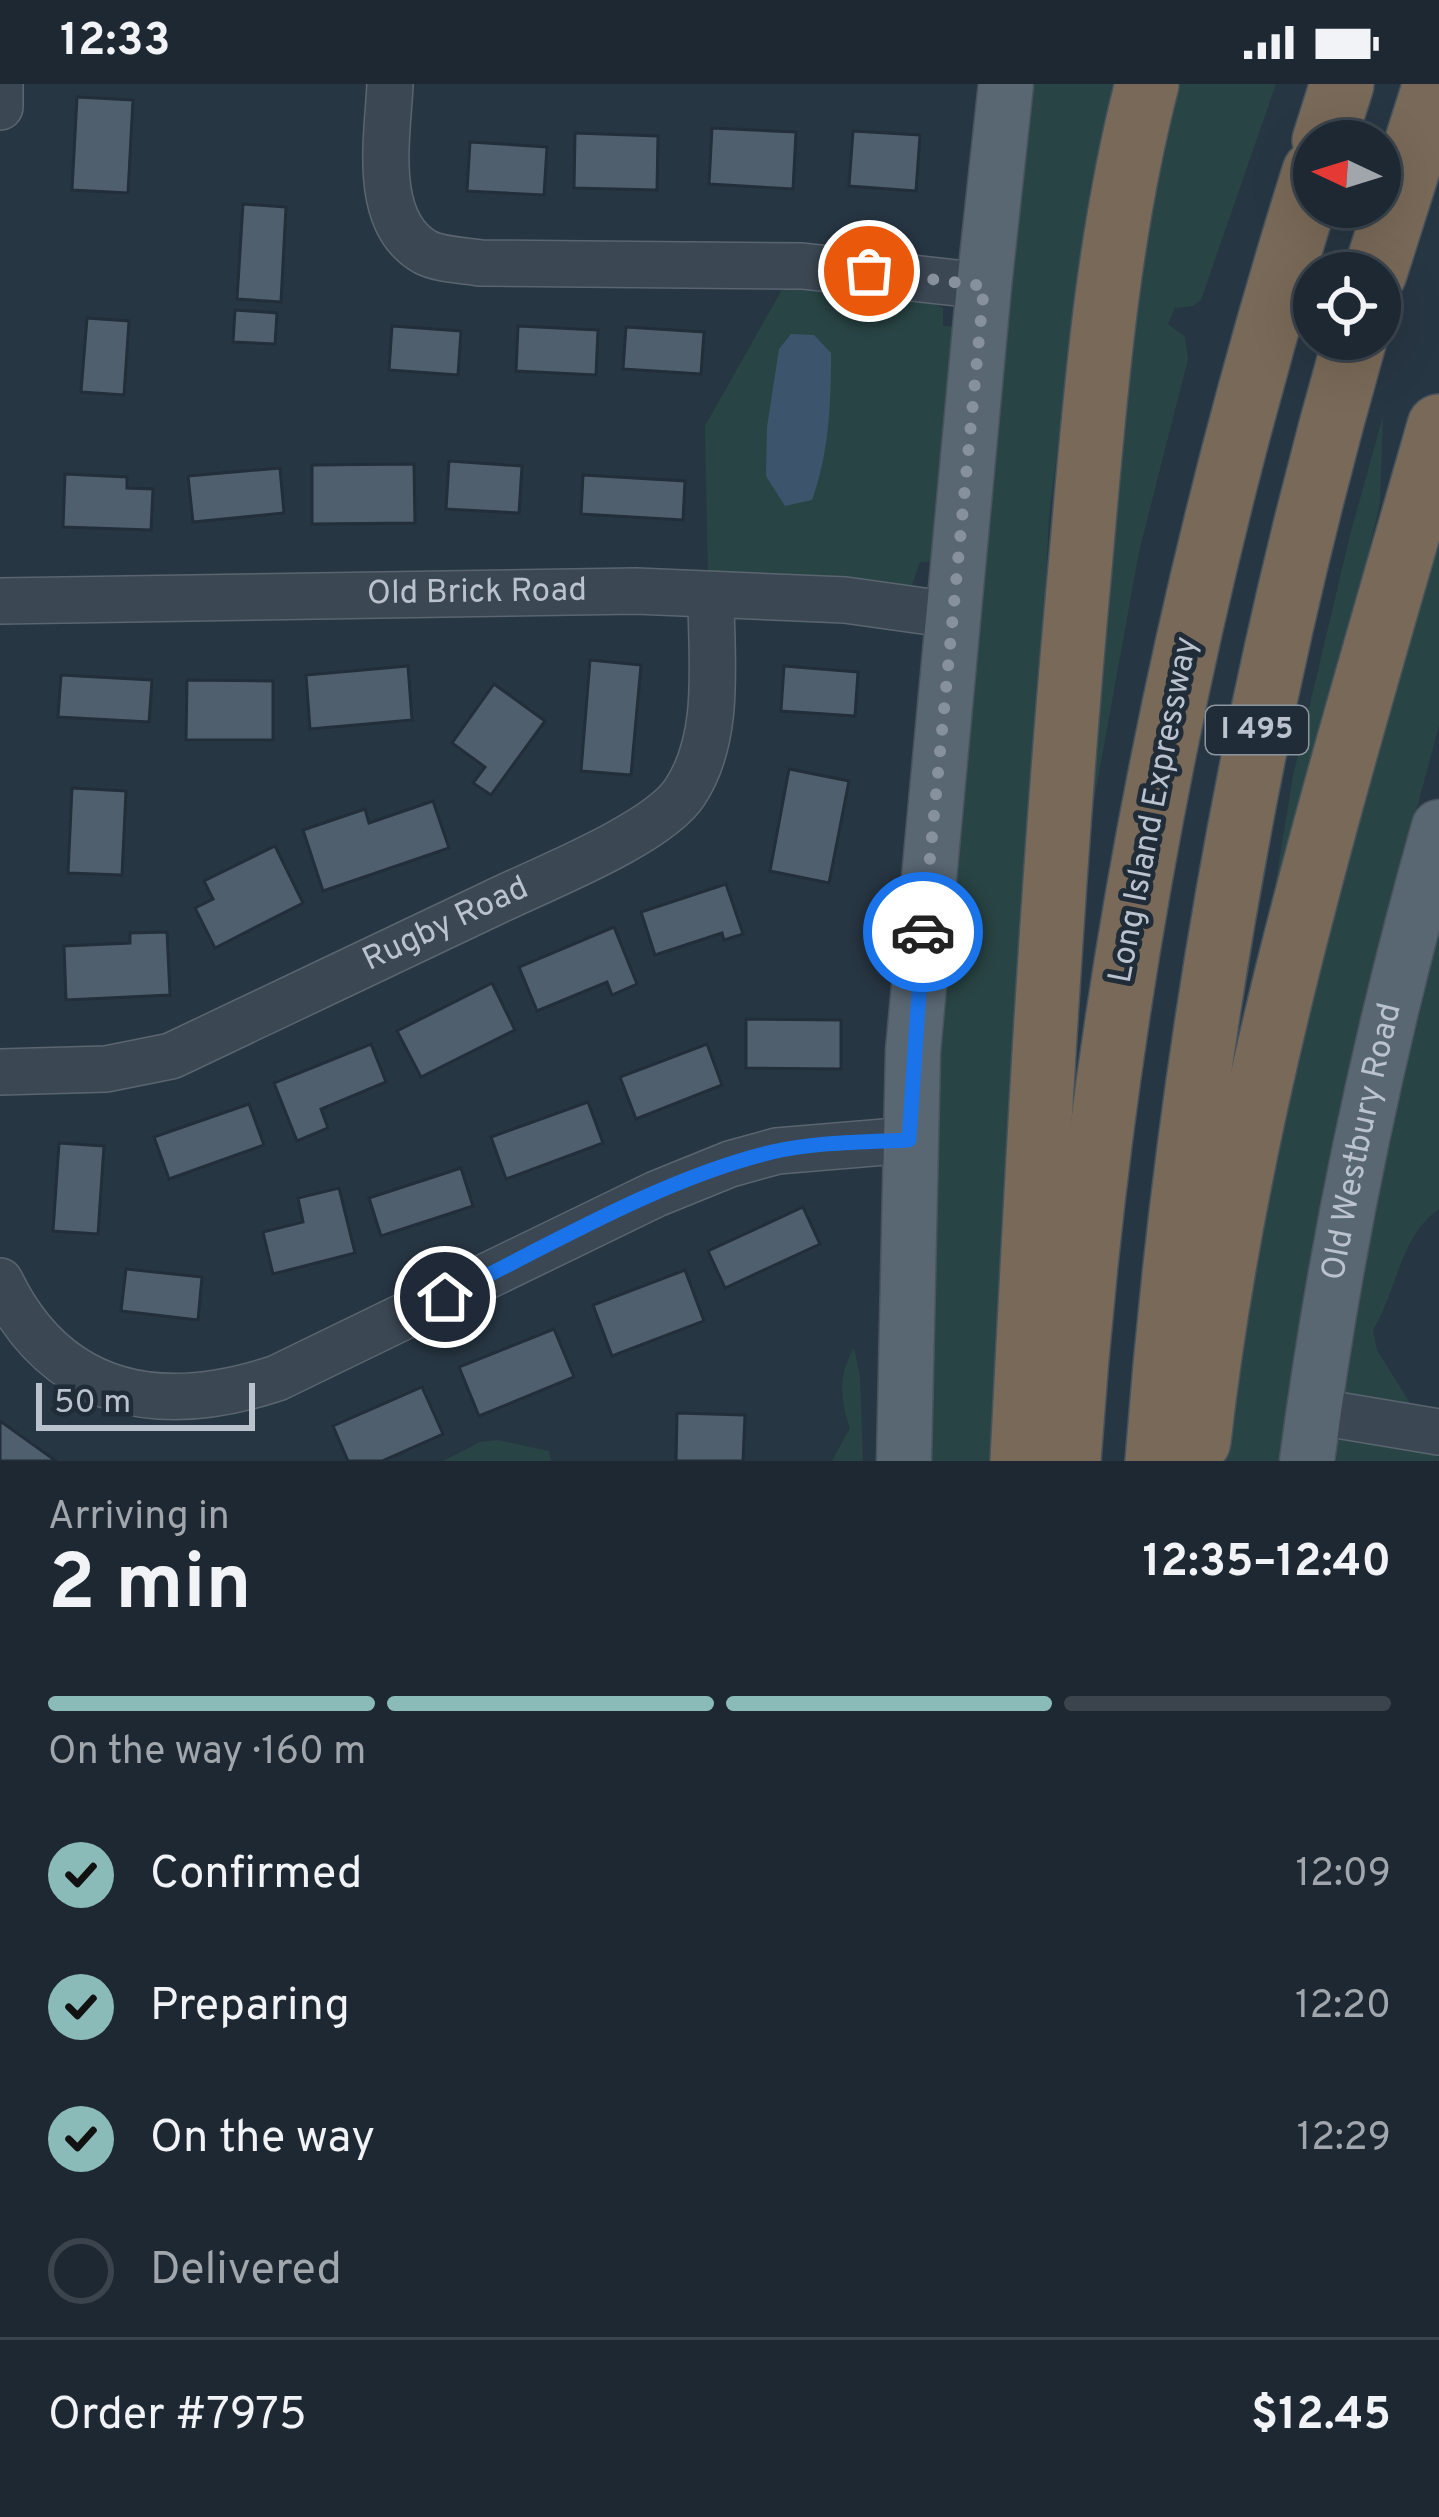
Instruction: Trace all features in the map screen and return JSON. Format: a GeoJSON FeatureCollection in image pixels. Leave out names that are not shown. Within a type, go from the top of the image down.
{"type":"FeatureCollection","features":[{"type":"Feature","properties":{"kind":"highway"},"geometry":{"type":"LineString","coordinates":[[1022,1461],[1044,1024],[1088,472],[1122,184],[1147,84]]}},
{"type":"Feature","properties":{"kind":"highway"},"geometry":{"type":"LineString","coordinates":[[1331,120],[1342,84]]}},
{"type":"Feature","properties":{"kind":"highway"},"geometry":{"type":"LineString","coordinates":[[1382,252],[1435,84]]}},
{"type":"Feature","properties":{"kind":"highway","name":"Long Island Expressway"},"geometry":{"type":"LineString","coordinates":[[1069,1461],[1098,1148],[1126,954],[1163,752],[1234,445],[1298,228]]}},
{"type":"Feature","properties":{"kind":"highway","name":"I 495"},"geometry":{"type":"LineString","coordinates":[[1157,1461],[1187,1150],[1236,835],[1290,585],[1349,360]]}},
{"type":"Feature","properties":{"kind":"highway"},"geometry":{"type":"LineString","coordinates":[[1198,1461],[1232,1218],[1270,1044],[1334,796],[1439,426]]}},
{"type":"Feature","properties":{"kind":"main road"},"geometry":{"type":"LineString","coordinates":[[904,1461],[909,1140],[928,861],[1006,84]]}},
{"type":"Feature","properties":{"kind":"main road","name":"Old Westbury Road"},"geometry":{"type":"LineString","coordinates":[[1310,1436],[1365,1124],[1439,827]]}},
{"type":"Feature","properties":{"kind":"street"},"geometry":{"type":"LineString","coordinates":[[0,84],[0,107]]}},
{"type":"Feature","properties":{"kind":"street"},"geometry":{"type":"LineString","coordinates":[[390,86],[387,183],[394,213],[406,237],[430,255],[480,262],[802,266],[984,286]]}},
{"type":"Feature","properties":{"kind":"street","name":"Old Brick Road"},"geometry":{"type":"LineString","coordinates":[[0,601],[636,591],[845,600],[952,615]]}},
{"type":"Feature","properties":{"kind":"street","name":"Rugby Road"},"geometry":{"type":"LineString","coordinates":[[0,1072],[106,1069],[171,1056],[595,854],[651,822],[686,791],[706,742],[712,693],[710,595]]}},
{"type":"Feature","properties":{"kind":"street"},"geometry":{"type":"LineString","coordinates":[[0,1281],[42,1348],[94,1382],[136,1395],[188,1399],[230,1394],[277,1378],[656,1194],[730,1164],[777,1151],[909,1140]]}},
{"type":"Feature","properties":{"kind":"street"},"geometry":{"type":"LineString","coordinates":[[1310,1436],[1439,1432]]}},
{"type":"Feature","properties":{"kind":"green space"},"geometry":{"type":"Polygon","coordinates":[[[1023,84],[1116,84],[1090,188],[1049,517],[1005,1461],[920,1461],[923,1138],[1023,84]]]}},
{"type":"Feature","properties":{"kind":"green space"},"geometry":{"type":"Polygon","coordinates":[[[1169,84],[1276,84],[1201,300],[1175,308],[1168,324],[1185,337],[1188,359],[1139,552],[1078,889],[1114,418],[1169,84]]]}},
{"type":"Feature","properties":{"kind":"green space"},"geometry":{"type":"Polygon","coordinates":[[[784,286],[928,299],[943,308],[943,326],[979,327],[956,560],[920,562],[911,588],[708,576],[705,426],[784,286]]]}},
{"type":"Feature","properties":{"kind":"green space"},"geometry":{"type":"Polygon","coordinates":[[[1383,416],[1380,503],[1318,770],[1264,953],[1293,776],[1383,416]]]}},
{"type":"Feature","properties":{"kind":"green space"},"geometry":{"type":"Polygon","coordinates":[[[1439,518],[1439,726],[1371,979],[1310,1275],[1283,1461],[1225,1461],[1232,1364],[1274,1112],[1439,518]]]}},
{"type":"Feature","properties":{"kind":"green space"},"geometry":{"type":"Polygon","coordinates":[[[1439,862],[1439,1209],[1407,1249],[1373,1330],[1377,1350],[1436,1445],[1439,1461],[1336,1461],[1339,1365],[1439,862]]]}},
{"type":"Feature","properties":{"kind":"green space"},"geometry":{"type":"Polygon","coordinates":[[[854,1348],[860,1376],[863,1461],[832,1461],[850,1428],[842,1387],[854,1348]]]}},
{"type":"Feature","properties":{"kind":"green space"},"geometry":{"type":"Polygon","coordinates":[[[497,1440],[549,1451],[551,1461],[443,1461],[480,1442],[497,1440]]]}},
{"type":"Feature","properties":{"kind":"water"},"geometry":{"type":"Polygon","coordinates":[[[791,334],[814,335],[831,353],[830,391],[825,446],[812,500],[785,506],[766,476],[767,427],[779,349],[791,334]]]}},
{"type":"Feature","properties":{"kind":"building"},"geometry":{"type":"Polygon","coordinates":[[[77,97],[133,100],[128,193],[72,190],[77,97]]]}},
{"type":"Feature","properties":{"kind":"building"},"geometry":{"type":"Polygon","coordinates":[[[712,128],[796,132],[793,189],[709,184],[712,128]]]}},
{"type":"Feature","properties":{"kind":"building"},"geometry":{"type":"Polygon","coordinates":[[[853,131],[920,135],[916,191],[849,186],[853,131]]]}},
{"type":"Feature","properties":{"kind":"building"},"geometry":{"type":"Polygon","coordinates":[[[575,133],[658,136],[657,190],[574,188],[575,133]]]}},
{"type":"Feature","properties":{"kind":"building"},"geometry":{"type":"Polygon","coordinates":[[[470,142],[547,147],[544,195],[467,191],[470,142]]]}},
{"type":"Feature","properties":{"kind":"building"},"geometry":{"type":"Polygon","coordinates":[[[243,204],[286,207],[281,302],[237,299],[243,204]]]}},
{"type":"Feature","properties":{"kind":"building"},"geometry":{"type":"Polygon","coordinates":[[[235,310],[277,313],[275,344],[233,342],[235,310]]]}},
{"type":"Feature","properties":{"kind":"building"},"geometry":{"type":"Polygon","coordinates":[[[87,318],[129,321],[124,395],[81,392],[87,318]]]}},
{"type":"Feature","properties":{"kind":"building"},"geometry":{"type":"Polygon","coordinates":[[[392,326],[461,331],[458,375],[389,370],[392,326]]]}},
{"type":"Feature","properties":{"kind":"building"},"geometry":{"type":"Polygon","coordinates":[[[518,326],[598,330],[596,375],[516,371],[518,326]]]}},
{"type":"Feature","properties":{"kind":"building"},"geometry":{"type":"Polygon","coordinates":[[[626,327],[704,332],[701,374],[623,369],[626,327]]]}},
{"type":"Feature","properties":{"kind":"building"},"geometry":{"type":"Polygon","coordinates":[[[449,461],[522,466],[519,513],[446,509],[449,461]]]}},
{"type":"Feature","properties":{"kind":"building"},"geometry":{"type":"Polygon","coordinates":[[[414,464],[415,523],[312,524],[312,465],[414,464]]]}},
{"type":"Feature","properties":{"kind":"building"},"geometry":{"type":"Polygon","coordinates":[[[280,468],[284,513],[193,522],[188,476],[280,468]]]}},
{"type":"Feature","properties":{"kind":"building"},"geometry":{"type":"Polygon","coordinates":[[[65,474],[127,477],[127,488],[153,489],[151,530],[63,527],[65,474]]]}},
{"type":"Feature","properties":{"kind":"building"},"geometry":{"type":"Polygon","coordinates":[[[583,475],[685,481],[683,520],[581,514],[583,475]]]}},
{"type":"Feature","properties":{"kind":"building"},"geometry":{"type":"Polygon","coordinates":[[[590,660],[641,665],[631,775],[581,771],[590,660]]]}},
{"type":"Feature","properties":{"kind":"building"},"geometry":{"type":"Polygon","coordinates":[[[408,666],[412,720],[310,729],[306,675],[408,666]]]}},
{"type":"Feature","properties":{"kind":"building"},"geometry":{"type":"Polygon","coordinates":[[[784,666],[858,672],[855,716],[781,711],[784,666]]]}},
{"type":"Feature","properties":{"kind":"building"},"geometry":{"type":"Polygon","coordinates":[[[61,675],[152,680],[149,722],[58,717],[61,675]]]}},
{"type":"Feature","properties":{"kind":"building"},"geometry":{"type":"Polygon","coordinates":[[[187,680],[273,681],[273,740],[186,740],[187,680]]]}},
{"type":"Feature","properties":{"kind":"building"},"geometry":{"type":"Polygon","coordinates":[[[494,684],[545,721],[491,795],[473,783],[485,767],[452,743],[494,684]]]}},
{"type":"Feature","properties":{"kind":"building"},"geometry":{"type":"Polygon","coordinates":[[[789,769],[849,781],[829,883],[770,871],[789,769]]]}},
{"type":"Feature","properties":{"kind":"building"},"geometry":{"type":"Polygon","coordinates":[[[72,788],[126,791],[122,875],[68,873],[72,788]]]}},
{"type":"Feature","properties":{"kind":"building"},"geometry":{"type":"Polygon","coordinates":[[[433,801],[449,848],[323,891],[303,830],[365,809],[369,823],[433,801]]]}},
{"type":"Feature","properties":{"kind":"building"},"geometry":{"type":"Polygon","coordinates":[[[275,846],[303,903],[215,948],[195,908],[213,899],[204,881],[275,846]]]}},
{"type":"Feature","properties":{"kind":"building"},"geometry":{"type":"Polygon","coordinates":[[[726,884],[743,934],[724,940],[722,933],[655,955],[641,912],[726,884]]]}},
{"type":"Feature","properties":{"kind":"building"},"geometry":{"type":"Polygon","coordinates":[[[614,927],[637,984],[612,995],[607,982],[537,1011],[519,967],[614,927]]]}},
{"type":"Feature","properties":{"kind":"building"},"geometry":{"type":"Polygon","coordinates":[[[167,932],[170,995],[66,1000],[64,946],[130,943],[130,933],[167,932]]]}},
{"type":"Feature","properties":{"kind":"building"},"geometry":{"type":"Polygon","coordinates":[[[492,983],[515,1030],[421,1077],[397,1031],[492,983]]]}},
{"type":"Feature","properties":{"kind":"building"},"geometry":{"type":"Polygon","coordinates":[[[746,1019],[841,1020],[841,1069],[746,1068],[746,1019]]]}},
{"type":"Feature","properties":{"kind":"building"},"geometry":{"type":"Polygon","coordinates":[[[371,1044],[386,1082],[321,1109],[328,1128],[297,1141],[274,1083],[371,1044]]]}},
{"type":"Feature","properties":{"kind":"building"},"geometry":{"type":"Polygon","coordinates":[[[707,1044],[722,1085],[636,1119],[620,1077],[707,1044]]]}},
{"type":"Feature","properties":{"kind":"building"},"geometry":{"type":"Polygon","coordinates":[[[588,1102],[603,1143],[506,1179],[491,1137],[588,1102]]]}},
{"type":"Feature","properties":{"kind":"building"},"geometry":{"type":"Polygon","coordinates":[[[249,1104],[264,1145],[169,1179],[154,1137],[249,1104]]]}},
{"type":"Feature","properties":{"kind":"building"},"geometry":{"type":"Polygon","coordinates":[[[59,1143],[104,1146],[98,1234],[53,1231],[59,1143]]]}},
{"type":"Feature","properties":{"kind":"building"},"geometry":{"type":"Polygon","coordinates":[[[461,1168],[473,1206],[381,1236],[369,1198],[461,1168]]]}},
{"type":"Feature","properties":{"kind":"building"},"geometry":{"type":"Polygon","coordinates":[[[339,1188],[355,1253],[273,1274],[263,1232],[303,1222],[298,1198],[339,1188]]]}},
{"type":"Feature","properties":{"kind":"building"},"geometry":{"type":"Polygon","coordinates":[[[803,1207],[820,1244],[725,1288],[708,1251],[803,1207]]]}},
{"type":"Feature","properties":{"kind":"building"},"geometry":{"type":"Polygon","coordinates":[[[126,1269],[202,1277],[198,1320],[121,1311],[126,1269]]]}},
{"type":"Feature","properties":{"kind":"building"},"geometry":{"type":"Polygon","coordinates":[[[685,1270],[704,1321],[612,1356],[593,1305],[685,1270]]]}},
{"type":"Feature","properties":{"kind":"building"},"geometry":{"type":"Polygon","coordinates":[[[554,1329],[574,1377],[479,1416],[459,1367],[554,1329]]]}},
{"type":"Feature","properties":{"kind":"building"},"geometry":{"type":"Polygon","coordinates":[[[422,1387],[443,1434],[382,1461],[348,1461],[333,1426],[422,1387]]]}},
{"type":"Feature","properties":{"kind":"building"},"geometry":{"type":"Polygon","coordinates":[[[677,1413],[745,1415],[743,1461],[676,1461],[677,1413]]]}},
{"type":"Feature","properties":{"kind":"building"},"geometry":{"type":"Polygon","coordinates":[[[0,1421],[56,1461],[0,1461],[0,1421]]]}},
{"type":"Feature","properties":{"kind":"way so far"},"geometry":{"type":"LineString","coordinates":[[869,271],[984,286],[923,932]]}},
{"type":"Feature","properties":{"kind":"route"},"geometry":{"type":"LineString","coordinates":[[445,1297],[656,1194],[730,1164],[777,1151],[909,1140],[923,932]]}}]}
